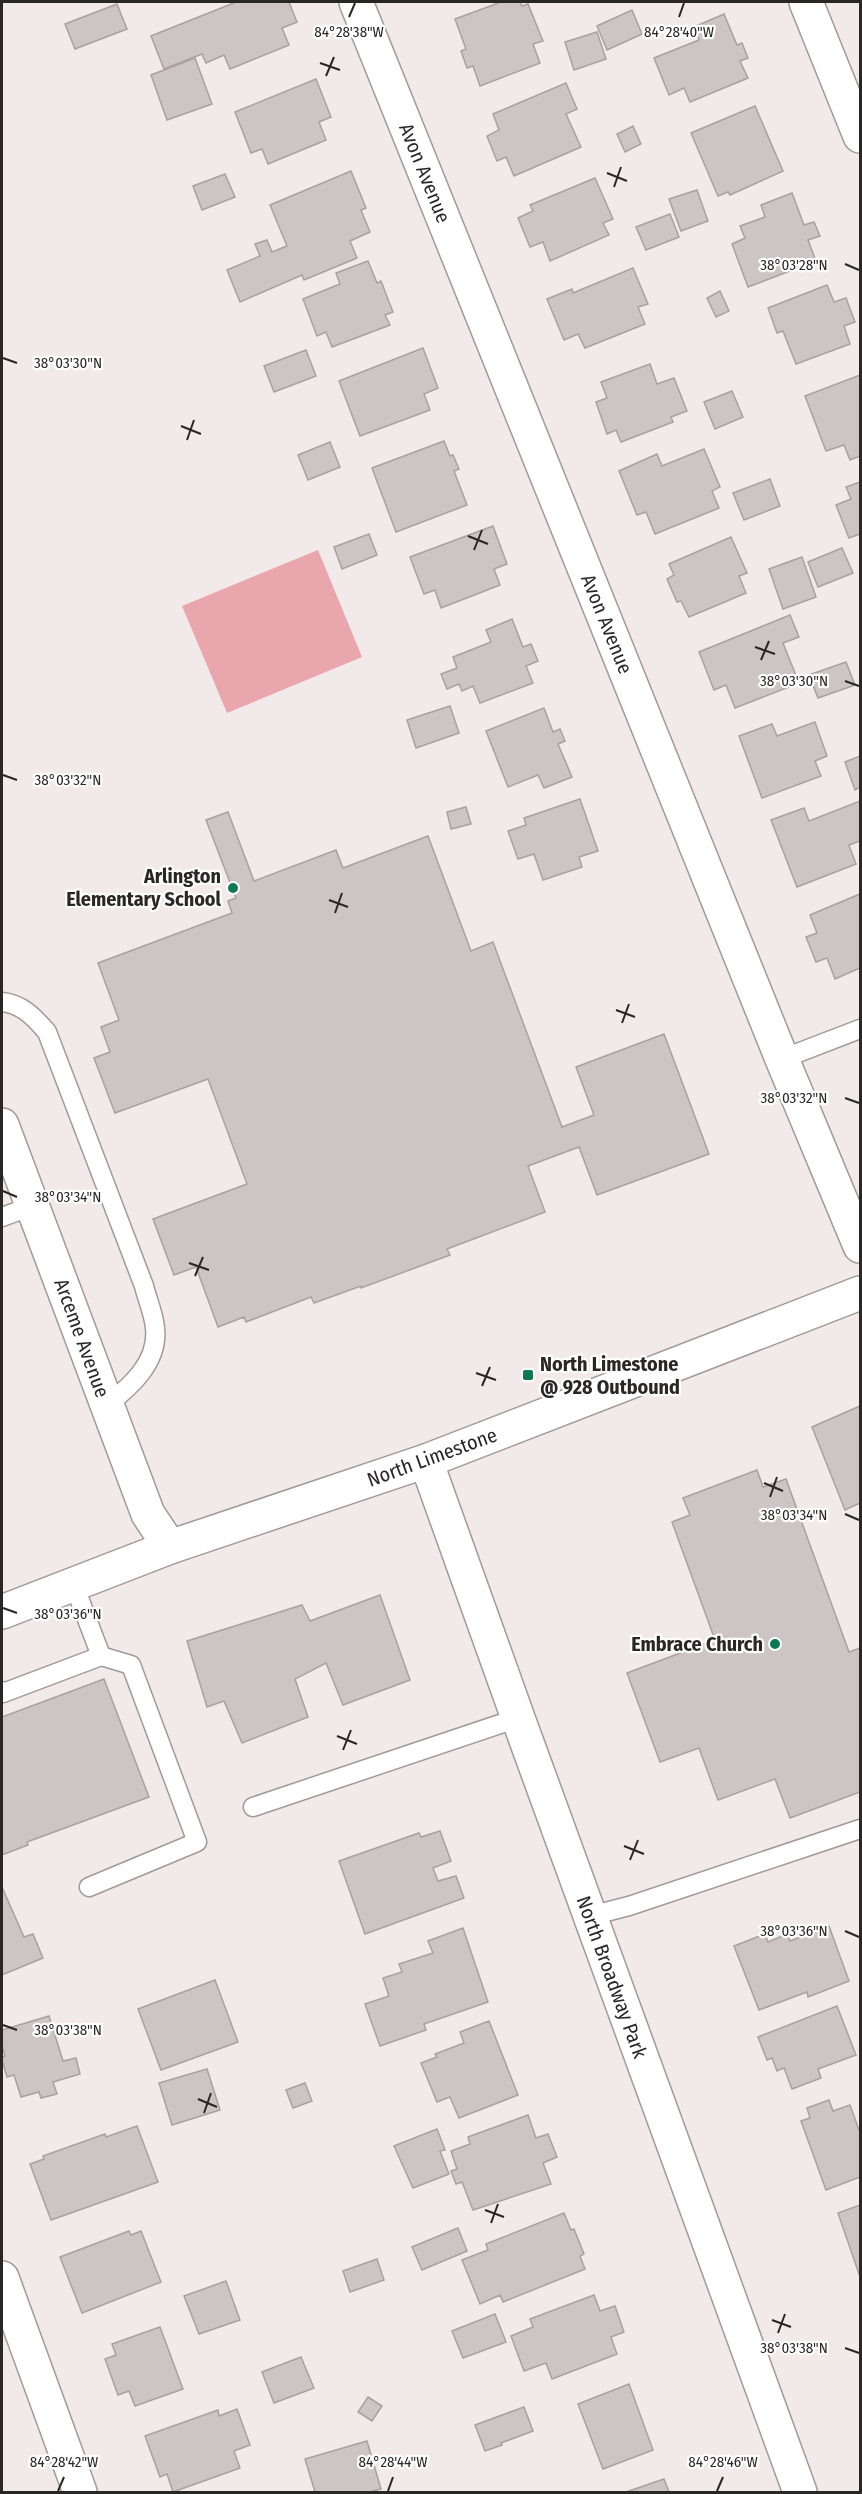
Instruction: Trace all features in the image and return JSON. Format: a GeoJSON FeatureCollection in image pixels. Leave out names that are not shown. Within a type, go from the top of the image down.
{"type":"FeatureCollection","features":[{"type":"Feature","properties":{"kind":"street","name":"Avon Avenue"},"geometry":{"type":"LineString","coordinates":[[356,2],[782,1059],[861,1246]]}},
{"type":"Feature","properties":{"kind":"street"},"geometry":{"type":"LineString","coordinates":[[807,2],[861,136]]}},
{"type":"Feature","properties":{"kind":"street","name":"Arceme Avenue"},"geometry":{"type":"LineString","coordinates":[[2,1125],[148,1514],[170,1547]]}},
{"type":"Feature","properties":{"kind":"street","name":"North Limestone"},"geometry":{"type":"LineString","coordinates":[[2,1612],[170,1547],[426,1461],[861,1293]]}},
{"type":"Feature","properties":{"kind":"street","name":"North Broadway Park"},"geometry":{"type":"LineString","coordinates":[[426,1461],[800,2493]]}},
{"type":"Feature","properties":{"kind":"street"},"geometry":{"type":"LineString","coordinates":[[2,2278],[80,2493]]}},
{"type":"Feature","properties":{"kind":"lane"},"geometry":{"type":"LineString","coordinates":[[2,1002],[13,1003],[33,1016],[47,1032],[144,1286],[156,1329],[153,1349],[146,1365],[131,1386],[107,1406]]}},
{"type":"Feature","properties":{"kind":"lane"},"geometry":{"type":"LineString","coordinates":[[782,1059],[861,1029]]}},
{"type":"Feature","properties":{"kind":"lane"},"geometry":{"type":"LineString","coordinates":[[2,1217],[32,1206]]}},
{"type":"Feature","properties":{"kind":"lane"},"geometry":{"type":"LineString","coordinates":[[74,1585],[101,1656]]}},
{"type":"Feature","properties":{"kind":"lane"},"geometry":{"type":"LineString","coordinates":[[2,1691],[3,1693],[101,1656],[131,1665],[197,1842],[88,1887]]}},
{"type":"Feature","properties":{"kind":"lane"},"geometry":{"type":"LineString","coordinates":[[253,1807],[518,1718]]}},
{"type":"Feature","properties":{"kind":"lane"},"geometry":{"type":"LineString","coordinates":[[590,1916],[629,1906],[861,1829]]}},
{"type":"Feature","properties":{"kind":"shaded area"},"geometry":{"type":"Polygon","coordinates":[[[318,550],[362,657],[227,713],[182,606],[318,550]]]}},
{"type":"Feature","properties":{"kind":"building"},"geometry":{"type":"Polygon","coordinates":[[[236,2],[289,2],[297,22],[282,28],[289,45],[230,69],[224,55],[206,63],[202,54],[164,69],[151,36],[236,2]]]}},
{"type":"Feature","properties":{"kind":"building"},"geometry":{"type":"Polygon","coordinates":[[[501,2],[520,2],[522,6],[528,4],[543,41],[533,44],[540,63],[480,86],[473,66],[467,68],[461,51],[466,49],[455,19],[501,2]]]}},
{"type":"Feature","properties":{"kind":"building"},"geometry":{"type":"Polygon","coordinates":[[[117,4],[127,29],[75,49],[65,24],[117,4]]]}},
{"type":"Feature","properties":{"kind":"building"},"geometry":{"type":"Polygon","coordinates":[[[632,10],[642,34],[607,50],[597,26],[632,10]]]}},
{"type":"Feature","properties":{"kind":"building"},"geometry":{"type":"Polygon","coordinates":[[[724,14],[737,45],[742,43],[748,58],[740,61],[748,78],[690,102],[684,88],[669,95],[654,58],[699,40],[694,27],[724,14]]]}},
{"type":"Feature","properties":{"kind":"building"},"geometry":{"type":"Polygon","coordinates":[[[597,32],[606,59],[574,70],[565,42],[597,32]]]}},
{"type":"Feature","properties":{"kind":"building"},"geometry":{"type":"Polygon","coordinates":[[[195,58],[212,104],[167,120],[151,75],[195,58]]]}},
{"type":"Feature","properties":{"kind":"building"},"geometry":{"type":"Polygon","coordinates":[[[316,79],[331,117],[319,122],[326,140],[268,164],[262,149],[251,153],[235,112],[316,79]]]}},
{"type":"Feature","properties":{"kind":"building"},"geometry":{"type":"Polygon","coordinates":[[[566,83],[577,109],[566,114],[581,147],[514,176],[506,157],[497,161],[487,136],[499,130],[493,114],[566,83]]]}},
{"type":"Feature","properties":{"kind":"building"},"geometry":{"type":"Polygon","coordinates":[[[755,106],[783,171],[730,195],[728,192],[718,196],[691,133],[755,106]]]}},
{"type":"Feature","properties":{"kind":"building"},"geometry":{"type":"Polygon","coordinates":[[[633,126],[641,144],[625,152],[617,134],[633,126]]]}},
{"type":"Feature","properties":{"kind":"building"},"geometry":{"type":"Polygon","coordinates":[[[351,171],[366,208],[361,210],[370,232],[350,241],[357,258],[304,280],[302,275],[240,302],[227,270],[260,256],[255,244],[267,240],[272,252],[287,246],[270,205],[351,171]]]}},
{"type":"Feature","properties":{"kind":"building"},"geometry":{"type":"Polygon","coordinates":[[[225,174],[235,197],[202,210],[193,186],[225,174]]]}},
{"type":"Feature","properties":{"kind":"building"},"geometry":{"type":"Polygon","coordinates":[[[595,178],[613,219],[603,223],[609,235],[550,261],[543,242],[530,247],[518,218],[533,211],[530,205],[595,178]]]}},
{"type":"Feature","properties":{"kind":"building"},"geometry":{"type":"Polygon","coordinates":[[[697,190],[708,221],[681,231],[669,199],[697,190]]]}},
{"type":"Feature","properties":{"kind":"building"},"geometry":{"type":"Polygon","coordinates":[[[792,193],[804,225],[814,222],[820,236],[808,240],[816,261],[748,287],[732,244],[745,238],[740,226],[765,217],[761,205],[792,193]]]}},
{"type":"Feature","properties":{"kind":"building"},"geometry":{"type":"Polygon","coordinates":[[[670,214],[679,237],[646,250],[636,227],[670,214]]]}},
{"type":"Feature","properties":{"kind":"building"},"geometry":{"type":"Polygon","coordinates":[[[368,261],[377,283],[381,281],[393,312],[385,315],[390,325],[332,347],[326,332],[317,336],[303,299],[340,284],[336,273],[368,261]]]}},
{"type":"Feature","properties":{"kind":"building"},"geometry":{"type":"Polygon","coordinates":[[[633,268],[648,304],[638,307],[645,324],[585,348],[578,334],[564,340],[547,299],[572,289],[573,293],[633,268]]]}},
{"type":"Feature","properties":{"kind":"building"},"geometry":{"type":"Polygon","coordinates":[[[827,285],[834,302],[846,298],[855,322],[844,326],[850,344],[796,364],[783,331],[777,333],[768,308],[827,285]]]}},
{"type":"Feature","properties":{"kind":"building"},"geometry":{"type":"Polygon","coordinates":[[[720,291],[729,311],[716,317],[707,298],[720,291]]]}},
{"type":"Feature","properties":{"kind":"building"},"geometry":{"type":"Polygon","coordinates":[[[423,348],[438,388],[424,394],[430,410],[360,436],[339,381],[423,348]]]}},
{"type":"Feature","properties":{"kind":"building"},"geometry":{"type":"Polygon","coordinates":[[[306,350],[316,376],[274,392],[264,366],[306,350]]]}},
{"type":"Feature","properties":{"kind":"building"},"geometry":{"type":"Polygon","coordinates":[[[650,364],[657,384],[674,378],[687,411],[671,417],[673,422],[621,442],[616,430],[607,434],[596,402],[607,398],[601,382],[650,364]]]}},
{"type":"Feature","properties":{"kind":"building"},"geometry":{"type":"Polygon","coordinates":[[[860,375],[860,456],[850,460],[844,445],[826,451],[805,396],[860,375]]]}},
{"type":"Feature","properties":{"kind":"building"},"geometry":{"type":"Polygon","coordinates":[[[732,391],[743,417],[715,429],[704,402],[732,391]]]}},
{"type":"Feature","properties":{"kind":"building"},"geometry":{"type":"Polygon","coordinates":[[[444,441],[459,469],[454,471],[467,505],[396,532],[372,468],[444,441]]]}},
{"type":"Feature","properties":{"kind":"building"},"geometry":{"type":"Polygon","coordinates":[[[330,442],[340,467],[308,480],[298,455],[330,442]]]}},
{"type":"Feature","properties":{"kind":"building"},"geometry":{"type":"Polygon","coordinates":[[[704,449],[720,487],[712,491],[719,508],[655,534],[646,512],[637,515],[619,471],[657,454],[662,466],[704,449]]]}},
{"type":"Feature","properties":{"kind":"building"},"geometry":{"type":"Polygon","coordinates":[[[770,479],[780,506],[744,520],[733,493],[770,479]]]}},
{"type":"Feature","properties":{"kind":"building"},"geometry":{"type":"Polygon","coordinates":[[[860,482],[860,534],[849,538],[836,505],[851,499],[846,487],[860,482]]]}},
{"type":"Feature","properties":{"kind":"building"},"geometry":{"type":"Polygon","coordinates":[[[493,526],[507,564],[494,569],[500,585],[441,608],[435,590],[424,594],[410,557],[493,526]]]}},
{"type":"Feature","properties":{"kind":"building"},"geometry":{"type":"Polygon","coordinates":[[[369,534],[377,555],[342,569],[334,547],[369,534]]]}},
{"type":"Feature","properties":{"kind":"building"},"geometry":{"type":"Polygon","coordinates":[[[731,537],[747,573],[739,576],[746,593],[689,617],[681,601],[677,602],[667,579],[674,575],[669,564],[731,537]]]}},
{"type":"Feature","properties":{"kind":"building"},"geometry":{"type":"Polygon","coordinates":[[[842,548],[853,573],[818,587],[808,562],[842,548]]]}},
{"type":"Feature","properties":{"kind":"building"},"geometry":{"type":"Polygon","coordinates":[[[802,557],[816,597],[783,609],[769,569],[802,557]]]}},
{"type":"Feature","properties":{"kind":"building"},"geometry":{"type":"Polygon","coordinates":[[[790,615],[799,637],[783,643],[799,683],[735,708],[726,685],[714,690],[699,652],[790,615]]]}},
{"type":"Feature","properties":{"kind":"building"},"geometry":{"type":"Polygon","coordinates":[[[512,619],[523,647],[531,644],[538,661],[526,666],[533,683],[480,703],[473,686],[462,691],[459,684],[447,689],[441,674],[457,668],[453,657],[491,642],[486,630],[512,619]]]}},
{"type":"Feature","properties":{"kind":"building"},"geometry":{"type":"Polygon","coordinates":[[[846,662],[855,685],[818,698],[809,675],[846,662]]]}},
{"type":"Feature","properties":{"kind":"building"},"geometry":{"type":"Polygon","coordinates":[[[450,706],[459,733],[416,748],[407,720],[450,706]]]}},
{"type":"Feature","properties":{"kind":"building"},"geometry":{"type":"Polygon","coordinates":[[[544,708],[553,732],[560,729],[565,741],[558,744],[572,777],[544,788],[538,775],[508,787],[486,731],[544,708]]]}},
{"type":"Feature","properties":{"kind":"building"},"geometry":{"type":"Polygon","coordinates":[[[815,722],[827,756],[815,761],[821,776],[762,798],[739,736],[772,724],[777,736],[815,722]]]}},
{"type":"Feature","properties":{"kind":"building"},"geometry":{"type":"Polygon","coordinates":[[[860,756],[860,787],[855,790],[845,762],[860,756]]]}},
{"type":"Feature","properties":{"kind":"building"},"geometry":{"type":"Polygon","coordinates":[[[580,799],[598,851],[579,857],[582,867],[543,880],[534,854],[518,859],[508,831],[526,825],[524,818],[580,799]]]}},
{"type":"Feature","properties":{"kind":"building"},"geometry":{"type":"Polygon","coordinates":[[[860,801],[860,841],[849,845],[856,864],[797,887],[771,820],[804,808],[809,821],[860,801]]]}},
{"type":"Feature","properties":{"kind":"building"},"geometry":{"type":"Polygon","coordinates":[[[466,807],[471,824],[451,829],[447,812],[466,807]]]}},
{"type":"Feature","properties":{"kind":"building"},"geometry":{"type":"Polygon","coordinates":[[[228,812],[254,881],[336,850],[343,868],[428,836],[471,951],[493,942],[562,1127],[594,1115],[576,1067],[664,1034],[709,1154],[597,1195],[579,1147],[528,1166],[545,1212],[447,1249],[450,1255],[361,1288],[361,1286],[314,1303],[311,1297],[246,1322],[244,1317],[218,1327],[196,1267],[174,1275],[153,1219],[247,1184],[208,1079],[115,1113],[94,1058],[110,1052],[101,1027],[119,1020],[98,963],[232,913],[228,901],[236,898],[206,820],[228,812]]]}},
{"type":"Feature","properties":{"kind":"building"},"geometry":{"type":"Polygon","coordinates":[[[860,894],[860,968],[835,979],[827,958],[816,962],[806,937],[817,933],[810,915],[860,894]]]}},
{"type":"Feature","properties":{"kind":"building"},"geometry":{"type":"Polygon","coordinates":[[[860,1406],[860,1503],[845,1510],[812,1427],[860,1406]]]}},
{"type":"Feature","properties":{"kind":"building","name":"Embrace Church"},"geometry":{"type":"Polygon","coordinates":[[[757,1470],[763,1487],[786,1479],[849,1652],[860,1648],[860,1792],[790,1818],[775,1779],[718,1800],[699,1748],[660,1762],[627,1673],[715,1640],[672,1522],[690,1515],[683,1498],[757,1470]]]}},
{"type":"Feature","properties":{"kind":"building"},"geometry":{"type":"Polygon","coordinates":[[[380,1595],[410,1680],[343,1705],[326,1663],[295,1679],[308,1717],[242,1743],[224,1701],[207,1707],[187,1641],[302,1605],[310,1621],[380,1595]]]}},
{"type":"Feature","properties":{"kind":"building"},"geometry":{"type":"Polygon","coordinates":[[[104,1679],[149,1797],[27,1842],[28,1845],[2,1855],[2,1717],[104,1679]]]}},
{"type":"Feature","properties":{"kind":"building"},"geometry":{"type":"Polygon","coordinates":[[[440,1831],[451,1861],[433,1868],[438,1881],[456,1876],[464,1898],[365,1934],[339,1861],[419,1833],[421,1837],[440,1831]]]}},
{"type":"Feature","properties":{"kind":"building"},"geometry":{"type":"Polygon","coordinates":[[[2,1887],[24,1937],[33,1934],[43,1958],[2,1975],[2,1887]]]}},
{"type":"Feature","properties":{"kind":"building"},"geometry":{"type":"Polygon","coordinates":[[[829,1926],[849,1981],[808,1997],[807,1992],[759,2010],[734,1946],[765,1934],[768,1942],[787,1934],[790,1941],[829,1926]]]}},
{"type":"Feature","properties":{"kind":"building"},"geometry":{"type":"Polygon","coordinates":[[[463,1928],[488,2002],[424,2024],[426,2030],[380,2046],[365,2004],[389,1996],[383,1978],[402,1972],[399,1964],[433,1953],[428,1941],[463,1928]]]}},
{"type":"Feature","properties":{"kind":"building"},"geometry":{"type":"Polygon","coordinates":[[[215,1980],[238,2042],[161,2070],[138,2009],[215,1980]]]}},
{"type":"Feature","properties":{"kind":"building"},"geometry":{"type":"Polygon","coordinates":[[[837,2006],[856,2055],[818,2069],[821,2078],[792,2089],[784,2068],[777,2071],[772,2058],[767,2060],[758,2037],[837,2006]]]}},
{"type":"Feature","properties":{"kind":"building"},"geometry":{"type":"Polygon","coordinates":[[[49,2016],[63,2061],[76,2058],[80,2074],[53,2082],[57,2094],[41,2098],[39,2092],[21,2097],[14,2075],[7,2077],[2,2060],[5,2056],[2,2046],[2,2030],[49,2016]]]}},
{"type":"Feature","properties":{"kind":"building"},"geometry":{"type":"Polygon","coordinates":[[[489,2021],[518,2095],[459,2118],[450,2097],[437,2102],[421,2063],[437,2057],[435,2054],[464,2043],[460,2032],[489,2021]]]}},
{"type":"Feature","properties":{"kind":"building"},"geometry":{"type":"Polygon","coordinates":[[[207,2069],[220,2110],[172,2125],[159,2083],[207,2069]]]}},
{"type":"Feature","properties":{"kind":"building"},"geometry":{"type":"Polygon","coordinates":[[[305,2083],[312,2101],[293,2108],[286,2090],[305,2083]]]}},
{"type":"Feature","properties":{"kind":"building"},"geometry":{"type":"Polygon","coordinates":[[[829,2100],[833,2111],[850,2105],[860,2129],[860,2177],[826,2190],[801,2121],[810,2118],[807,2108],[829,2100]]]}},
{"type":"Feature","properties":{"kind":"building"},"geometry":{"type":"Polygon","coordinates":[[[528,2115],[536,2138],[548,2134],[557,2157],[543,2163],[551,2184],[473,2210],[462,2182],[456,2184],[451,2171],[457,2169],[451,2151],[470,2144],[468,2137],[528,2115]]]}},
{"type":"Feature","properties":{"kind":"building"},"geometry":{"type":"Polygon","coordinates":[[[137,2126],[158,2182],[51,2220],[30,2164],[44,2159],[43,2156],[105,2134],[106,2137],[137,2126]]]}},
{"type":"Feature","properties":{"kind":"building"},"geometry":{"type":"Polygon","coordinates":[[[437,2129],[445,2150],[440,2151],[449,2174],[413,2188],[394,2146],[437,2129]]]}},
{"type":"Feature","properties":{"kind":"building"},"geometry":{"type":"Polygon","coordinates":[[[860,2205],[860,2277],[838,2213],[860,2205]]]}},
{"type":"Feature","properties":{"kind":"building"},"geometry":{"type":"Polygon","coordinates":[[[564,2213],[571,2230],[574,2229],[584,2254],[580,2256],[585,2269],[503,2302],[500,2295],[480,2304],[462,2260],[488,2250],[486,2244],[564,2213]]]}},
{"type":"Feature","properties":{"kind":"building"},"geometry":{"type":"Polygon","coordinates":[[[458,2228],[467,2251],[422,2270],[412,2247],[458,2228]]]}},
{"type":"Feature","properties":{"kind":"building"},"geometry":{"type":"Polygon","coordinates":[[[129,2231],[131,2235],[141,2231],[161,2282],[82,2313],[60,2257],[129,2231]]]}},
{"type":"Feature","properties":{"kind":"building"},"geometry":{"type":"Polygon","coordinates":[[[377,2259],[384,2280],[350,2292],[343,2271],[377,2259]]]}},
{"type":"Feature","properties":{"kind":"building"},"geometry":{"type":"Polygon","coordinates":[[[226,2281],[240,2320],[199,2334],[184,2296],[226,2281]]]}},
{"type":"Feature","properties":{"kind":"building"},"geometry":{"type":"Polygon","coordinates":[[[594,2295],[600,2311],[615,2306],[624,2332],[611,2337],[617,2354],[552,2379],[546,2363],[524,2371],[511,2336],[533,2327],[530,2319],[594,2295]]]}},
{"type":"Feature","properties":{"kind":"building"},"geometry":{"type":"Polygon","coordinates":[[[495,2314],[506,2342],[463,2358],[452,2331],[495,2314]]]}},
{"type":"Feature","properties":{"kind":"building"},"geometry":{"type":"Polygon","coordinates":[[[160,2327],[183,2389],[135,2406],[129,2391],[118,2395],[105,2359],[116,2355],[112,2344],[160,2327]]]}},
{"type":"Feature","properties":{"kind":"building"},"geometry":{"type":"Polygon","coordinates":[[[301,2357],[314,2388],[274,2403],[262,2372],[301,2357]]]}},
{"type":"Feature","properties":{"kind":"building"},"geometry":{"type":"Polygon","coordinates":[[[629,2384],[653,2450],[603,2469],[578,2404],[629,2384]]]}},
{"type":"Feature","properties":{"kind":"building"},"geometry":{"type":"Polygon","coordinates":[[[368,2397],[382,2406],[372,2421],[358,2412],[368,2397]]]}},
{"type":"Feature","properties":{"kind":"building"},"geometry":{"type":"Polygon","coordinates":[[[524,2407],[533,2431],[485,2451],[475,2425],[524,2407]]]}},
{"type":"Feature","properties":{"kind":"building"},"geometry":{"type":"Polygon","coordinates":[[[237,2409],[250,2445],[234,2451],[240,2468],[173,2492],[167,2474],[160,2477],[145,2436],[218,2410],[219,2416],[237,2409]]]}},
{"type":"Feature","properties":{"kind":"building"},"geometry":{"type":"Polygon","coordinates":[[[367,2441],[381,2489],[369,2492],[315,2492],[305,2459],[367,2441]]]}},
{"type":"Feature","properties":{"kind":"building"},"geometry":{"type":"Polygon","coordinates":[[[664,2479],[669,2492],[626,2492],[664,2479]]]}},
{"type":"Feature","properties":{"kind":"place","name":"Arlington Elementary School"},"geometry":{"type":"Point","coordinates":[233,888]}},
{"type":"Feature","properties":{"kind":"place","name":"North Limestone @ 928 Outbound"},"geometry":{"type":"Point","coordinates":[528,1375]}},
{"type":"Feature","properties":{"kind":"place","name":"Embrace Church"},"geometry":{"type":"Point","coordinates":[775,1644]}}]}
